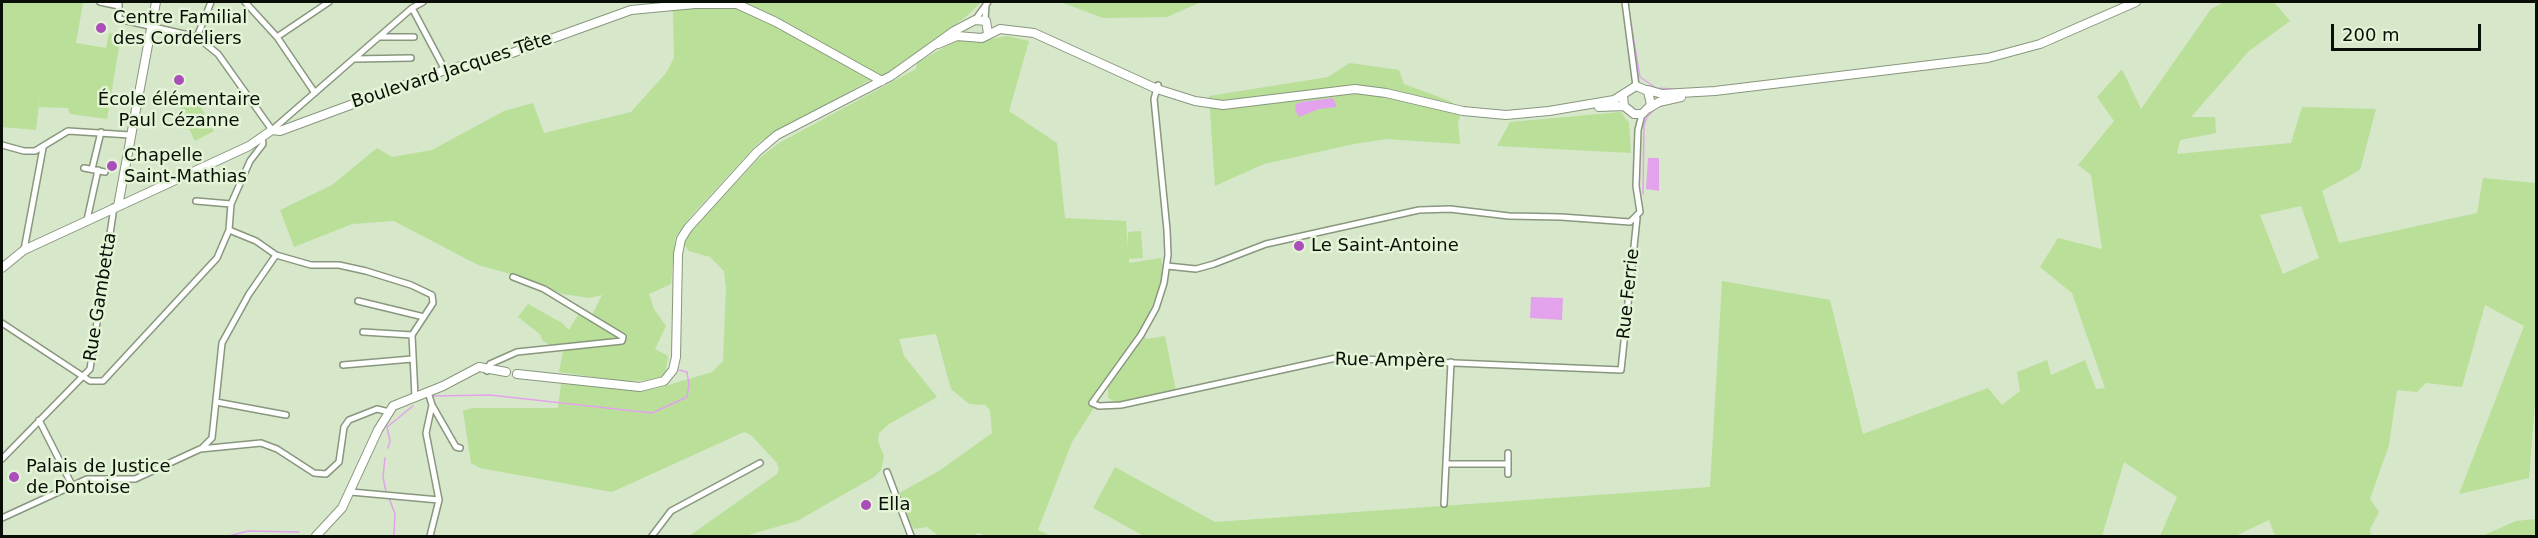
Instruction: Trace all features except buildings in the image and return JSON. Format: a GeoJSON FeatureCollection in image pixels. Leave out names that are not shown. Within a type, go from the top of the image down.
{"type":"FeatureCollection","features":[{"type":"Feature","properties":{"kind":"main road"},"geometry":{"type":"LineString","coordinates":[[116,206],[156,2]]}},
{"type":"Feature","properties":{"kind":"main road"},"geometry":{"type":"LineString","coordinates":[[1562,109],[1614,100],[1636,86],[1662,94],[1715,91],[2003,55],[2051,40],[2136,2]]}},
{"type":"Feature","properties":{"kind":"main road","name":"Boulevard Jacques Tête"},"geometry":{"type":"LineString","coordinates":[[3,263],[24,250],[262,138],[272,130],[280,131],[445,70],[512,53],[631,10],[730,3],[776,22],[882,81]]}},
{"type":"Feature","properties":{"kind":"main road"},"geometry":{"type":"LineString","coordinates":[[973,35],[970,28],[974,21]]}},
{"type":"Feature","properties":{"kind":"main road"},"geometry":{"type":"LineString","coordinates":[[316,537],[331,521],[350,494],[389,412],[396,405],[469,373],[487,369],[517,374],[651,386],[664,381],[673,370],[677,329],[678,255],[683,235],[763,146],[777,135],[882,81],[974,21],[1022,26],[1050,33],[1157,87]]}},
{"type":"Feature","properties":{"kind":"main road"},"geometry":{"type":"LineString","coordinates":[[986,21],[988,33]]}},
{"type":"Feature","properties":{"kind":"main road"},"geometry":{"type":"LineString","coordinates":[[938,44],[957,36],[973,35],[980,38],[988,33],[1006,29],[1041,35],[1157,87],[1222,103],[1252,104],[1333,90],[1355,89],[1386,93],[1480,114],[1506,115],[1624,106],[1641,112],[1659,102],[1715,91]]}},
{"type":"Feature","properties":{"kind":"main road"},"geometry":{"type":"LineString","coordinates":[[1641,112],[1651,98],[1646,89]]}},
{"type":"Feature","properties":{"kind":"main road"},"geometry":{"type":"LineString","coordinates":[[1623,96],[1624,106]]}},
{"type":"Feature","properties":{"kind":"street"},"geometry":{"type":"LineString","coordinates":[[100,2],[119,4],[118,19],[197,38],[218,54],[272,130],[420,2]]}},
{"type":"Feature","properties":{"kind":"street"},"geometry":{"type":"LineString","coordinates":[[197,38],[211,2]]}},
{"type":"Feature","properties":{"kind":"street"},"geometry":{"type":"LineString","coordinates":[[245,2],[277,37],[315,93]]}},
{"type":"Feature","properties":{"kind":"street"},"geometry":{"type":"LineString","coordinates":[[250,6],[257,2]]}},
{"type":"Feature","properties":{"kind":"street"},"geometry":{"type":"LineString","coordinates":[[277,37],[328,2]]}},
{"type":"Feature","properties":{"kind":"street"},"geometry":{"type":"LineString","coordinates":[[974,21],[987,2]]}},
{"type":"Feature","properties":{"kind":"street"},"geometry":{"type":"LineString","coordinates":[[986,21],[987,2]]}},
{"type":"Feature","properties":{"kind":"street"},"geometry":{"type":"LineString","coordinates":[[1625,2],[1636,86]]}},
{"type":"Feature","properties":{"kind":"street"},"geometry":{"type":"LineString","coordinates":[[412,8],[445,70]]}},
{"type":"Feature","properties":{"kind":"street"},"geometry":{"type":"LineString","coordinates":[[380,37],[414,37]]}},
{"type":"Feature","properties":{"kind":"street"},"geometry":{"type":"LineString","coordinates":[[354,59],[411,58]]}},
{"type":"Feature","properties":{"kind":"street"},"geometry":{"type":"LineString","coordinates":[[1157,87],[1155,104],[1167,230],[1167,266],[1196,269],[1274,241],[1419,210],[1450,209],[1509,216],[1625,222],[1637,218]]}},
{"type":"Feature","properties":{"kind":"street","name":"Rue Ferrie"},"geometry":{"type":"LineString","coordinates":[[1621,370],[1637,218],[1640,210],[1636,186],[1641,112]]}},
{"type":"Feature","properties":{"kind":"street"},"geometry":{"type":"LineString","coordinates":[[2,145],[24,151],[43,148],[68,131],[130,135]]}},
{"type":"Feature","properties":{"kind":"street"},"geometry":{"type":"LineString","coordinates":[[87,220],[101,132]]}},
{"type":"Feature","properties":{"kind":"street"},"geometry":{"type":"LineString","coordinates":[[2,323],[90,381],[103,381],[217,258],[229,230],[231,204],[250,161],[263,144],[262,138]]}},
{"type":"Feature","properties":{"kind":"street"},"geometry":{"type":"LineString","coordinates":[[24,250],[43,148]]}},
{"type":"Feature","properties":{"kind":"street"},"geometry":{"type":"LineString","coordinates":[[84,168],[105,171]]}},
{"type":"Feature","properties":{"kind":"street"},"geometry":{"type":"LineString","coordinates":[[196,201],[231,204]]}},
{"type":"Feature","properties":{"kind":"street","name":"Rue Gambetta"},"geometry":{"type":"LineString","coordinates":[[2,459],[90,369],[116,206]]}},
{"type":"Feature","properties":{"kind":"street"},"geometry":{"type":"LineString","coordinates":[[229,230],[256,242],[276,255],[311,265],[339,265],[411,285],[434,297],[412,335],[415,398]]}},
{"type":"Feature","properties":{"kind":"street"},"geometry":{"type":"LineString","coordinates":[[2,518],[87,479],[135,479],[201,449],[212,440],[222,343],[249,294],[276,255]]}},
{"type":"Feature","properties":{"kind":"street","name":"Rue Ampère"},"geometry":{"type":"LineString","coordinates":[[1167,266],[1158,300],[1141,335],[1092,403],[1113,407],[1335,358],[1621,370]]}},
{"type":"Feature","properties":{"kind":"street"},"geometry":{"type":"LineString","coordinates":[[487,369],[490,363],[517,352],[622,341],[622,337],[544,289],[513,277]]}},
{"type":"Feature","properties":{"kind":"street"},"geometry":{"type":"LineString","coordinates":[[358,301],[424,317]]}},
{"type":"Feature","properties":{"kind":"street"},"geometry":{"type":"LineString","coordinates":[[363,332],[412,335]]}},
{"type":"Feature","properties":{"kind":"street"},"geometry":{"type":"LineString","coordinates":[[343,365],[412,359]]}},
{"type":"Feature","properties":{"kind":"street"},"geometry":{"type":"LineString","coordinates":[[1444,504],[1451,362]]}},
{"type":"Feature","properties":{"kind":"street"},"geometry":{"type":"LineString","coordinates":[[430,391],[432,405],[426,433],[439,500],[430,537]]}},
{"type":"Feature","properties":{"kind":"street"},"geometry":{"type":"LineString","coordinates":[[216,402],[286,415]]}},
{"type":"Feature","properties":{"kind":"street"},"geometry":{"type":"LineString","coordinates":[[432,405],[456,447],[460,448]]}},
{"type":"Feature","properties":{"kind":"street"},"geometry":{"type":"LineString","coordinates":[[201,449],[261,443],[277,449],[314,473],[326,474],[339,462],[344,427],[349,420],[377,409],[389,412]]}},
{"type":"Feature","properties":{"kind":"street"},"geometry":{"type":"LineString","coordinates":[[39,420],[72,485]]}},
{"type":"Feature","properties":{"kind":"street"},"geometry":{"type":"LineString","coordinates":[[1508,453],[1508,474]]}},
{"type":"Feature","properties":{"kind":"street"},"geometry":{"type":"LineString","coordinates":[[652,537],[671,511],[760,463]]}},
{"type":"Feature","properties":{"kind":"street"},"geometry":{"type":"LineString","coordinates":[[1446,464],[1508,464]]}},
{"type":"Feature","properties":{"kind":"street"},"geometry":{"type":"LineString","coordinates":[[887,472],[911,537]]}},
{"type":"Feature","properties":{"kind":"street"},"geometry":{"type":"LineString","coordinates":[[350,494],[439,500]]}},
{"type":"Feature","properties":{"kind":"green space"},"geometry":{"type":"Polygon","coordinates":[[[2,2],[83,3],[76,43],[106,48],[109,33],[121,35],[107,119],[70,114],[68,108],[39,107],[41,88],[36,130],[2,127],[2,2]]]}},
{"type":"Feature","properties":{"kind":"green space"},"geometry":{"type":"Polygon","coordinates":[[[681,2],[981,2],[967,16],[891,71],[881,77],[859,74],[872,79],[759,142],[691,216],[675,238],[671,284],[649,294],[654,309],[666,326],[655,349],[668,356],[665,375],[661,380],[622,381],[559,372],[564,345],[550,345],[518,317],[528,304],[562,323],[569,330],[579,313],[590,319],[602,295],[589,298],[563,294],[514,275],[478,265],[394,221],[352,224],[294,247],[280,210],[332,185],[377,148],[392,157],[432,150],[504,111],[533,103],[544,133],[631,112],[666,73],[674,58],[673,12],[668,4],[681,2]]]}},
{"type":"Feature","properties":{"kind":"green space"},"geometry":{"type":"Polygon","coordinates":[[[1061,2],[1201,2],[1167,17],[1103,18],[1061,2]]]}},
{"type":"Feature","properties":{"kind":"green space"},"geometry":{"type":"Polygon","coordinates":[[[2224,2],[2274,2],[2290,21],[2249,51],[2191,117],[2215,117],[2216,133],[2180,140],[2177,154],[2291,143],[2302,107],[2376,109],[2360,170],[2322,191],[2339,243],[2477,213],[2483,178],[2536,183],[2536,390],[2529,478],[2459,494],[2524,326],[2485,305],[2462,387],[2426,383],[2417,392],[2397,390],[2389,445],[2370,499],[2379,512],[2370,529],[2371,536],[2275,536],[2269,520],[2235,536],[2160,536],[2177,497],[2124,462],[2102,536],[1144,536],[1093,508],[1115,467],[1215,522],[1710,487],[1722,281],[1830,300],[1863,434],[1988,388],[2002,405],[2020,391],[2017,372],[2047,360],[2051,375],[2085,360],[2096,389],[2105,388],[2072,293],[2040,267],[2058,238],[2102,249],[2091,175],[2078,165],[2114,121],[2097,97],[2122,69],[2141,109],[2211,9],[2224,2]],[[2301,206],[2260,215],[2283,274],[2319,258],[2301,206]]]}},
{"type":"Feature","properties":{"kind":"green space"},"geometry":{"type":"Polygon","coordinates":[[[1007,36],[1029,41],[1009,111],[1057,143],[1065,218],[1126,221],[1128,249],[1128,232],[1141,231],[1143,258],[1129,259],[1129,263],[1161,258],[1164,274],[1141,335],[1147,339],[1165,336],[1176,391],[1118,403],[1108,398],[1108,386],[1072,442],[1038,530],[1051,536],[988,536],[978,533],[973,536],[939,536],[927,527],[914,529],[895,498],[901,492],[939,471],[992,433],[990,410],[985,405],[969,404],[951,389],[936,334],[899,339],[904,356],[937,397],[889,424],[879,433],[878,441],[884,456],[881,470],[874,477],[797,521],[745,536],[689,536],[777,474],[779,469],[777,463],[751,435],[744,432],[612,492],[480,468],[471,463],[463,411],[472,408],[558,408],[561,384],[655,389],[712,372],[723,361],[726,288],[724,271],[710,257],[689,251],[683,243],[691,231],[758,159],[779,143],[916,69],[917,63],[960,38],[987,40],[1007,36]]]}},
{"type":"Feature","properties":{"kind":"green space"},"geometry":{"type":"Polygon","coordinates":[[[1350,63],[1399,70],[1404,84],[1450,101],[1462,109],[1458,123],[1460,144],[1387,139],[1354,144],[1264,164],[1215,186],[1209,96],[1328,77],[1350,63]]]}},
{"type":"Feature","properties":{"kind":"green space"},"geometry":{"type":"Polygon","coordinates":[[[197,100],[214,131],[195,141],[179,109],[197,100]]]}},
{"type":"Feature","properties":{"kind":"green space"},"geometry":{"type":"Polygon","coordinates":[[[1621,112],[1629,123],[1631,153],[1497,146],[1510,122],[1621,112]]]}},
{"type":"Feature","properties":{"kind":"green space"},"geometry":{"type":"Polygon","coordinates":[[[2536,519],[2536,536],[2482,536],[2516,521],[2536,519]]]}},
{"type":"Feature","properties":{"kind":"shaded area"},"geometry":{"type":"Polygon","coordinates":[[[1333,98],[1337,107],[1319,109],[1299,117],[1295,110],[1296,104],[1301,102],[1333,98]]]}},
{"type":"Feature","properties":{"kind":"shaded area"},"geometry":{"type":"Polygon","coordinates":[[[1648,158],[1659,158],[1659,191],[1646,189],[1648,158]]]}},
{"type":"Feature","properties":{"kind":"shaded area"},"geometry":{"type":"Polygon","coordinates":[[[1531,297],[1563,298],[1562,320],[1530,318],[1531,297]]]}},
{"type":"Feature","properties":{"kind":"waterway"},"geometry":{"type":"LineString","coordinates":[[1631,23],[1640,77],[1656,88],[1674,89]]}},
{"type":"Feature","properties":{"kind":"waterway"},"geometry":{"type":"LineString","coordinates":[[1668,104],[1676,102]]}},
{"type":"Feature","properties":{"kind":"waterway"},"geometry":{"type":"LineString","coordinates":[[1643,194],[1644,125],[1647,117],[1655,109]]}},
{"type":"Feature","properties":{"kind":"waterway"},"geometry":{"type":"LineString","coordinates":[[433,396],[490,395],[652,413],[687,397],[689,384],[687,372],[679,370]]}},
{"type":"Feature","properties":{"kind":"waterway"},"geometry":{"type":"LineString","coordinates":[[388,448],[390,441],[387,427],[413,406]]}},
{"type":"Feature","properties":{"kind":"waterway"},"geometry":{"type":"LineString","coordinates":[[385,458],[383,477],[386,492]]}},
{"type":"Feature","properties":{"kind":"waterway"},"geometry":{"type":"LineString","coordinates":[[389,498],[395,514],[394,536]]}},
{"type":"Feature","properties":{"kind":"waterway"},"geometry":{"type":"LineString","coordinates":[[229,536],[248,531],[299,532]]}},
{"type":"Feature","properties":{"kind":"place","name":"Centre Familial des Cordeliers"},"geometry":{"type":"Point","coordinates":[101,28]}},
{"type":"Feature","properties":{"kind":"place","name":"École élémentaire Paul Cézanne"},"geometry":{"type":"Point","coordinates":[179,80]}},
{"type":"Feature","properties":{"kind":"place","name":"Chapelle Saint-Mathias"},"geometry":{"type":"Point","coordinates":[112,166]}},
{"type":"Feature","properties":{"kind":"place","name":"Le Saint-Antoine"},"geometry":{"type":"Point","coordinates":[1299,246]}},
{"type":"Feature","properties":{"kind":"place","name":"Palais de Justice de Pontoise"},"geometry":{"type":"Point","coordinates":[14,477]}},
{"type":"Feature","properties":{"kind":"place","name":"Ella"},"geometry":{"type":"Point","coordinates":[866,505]}}]}
